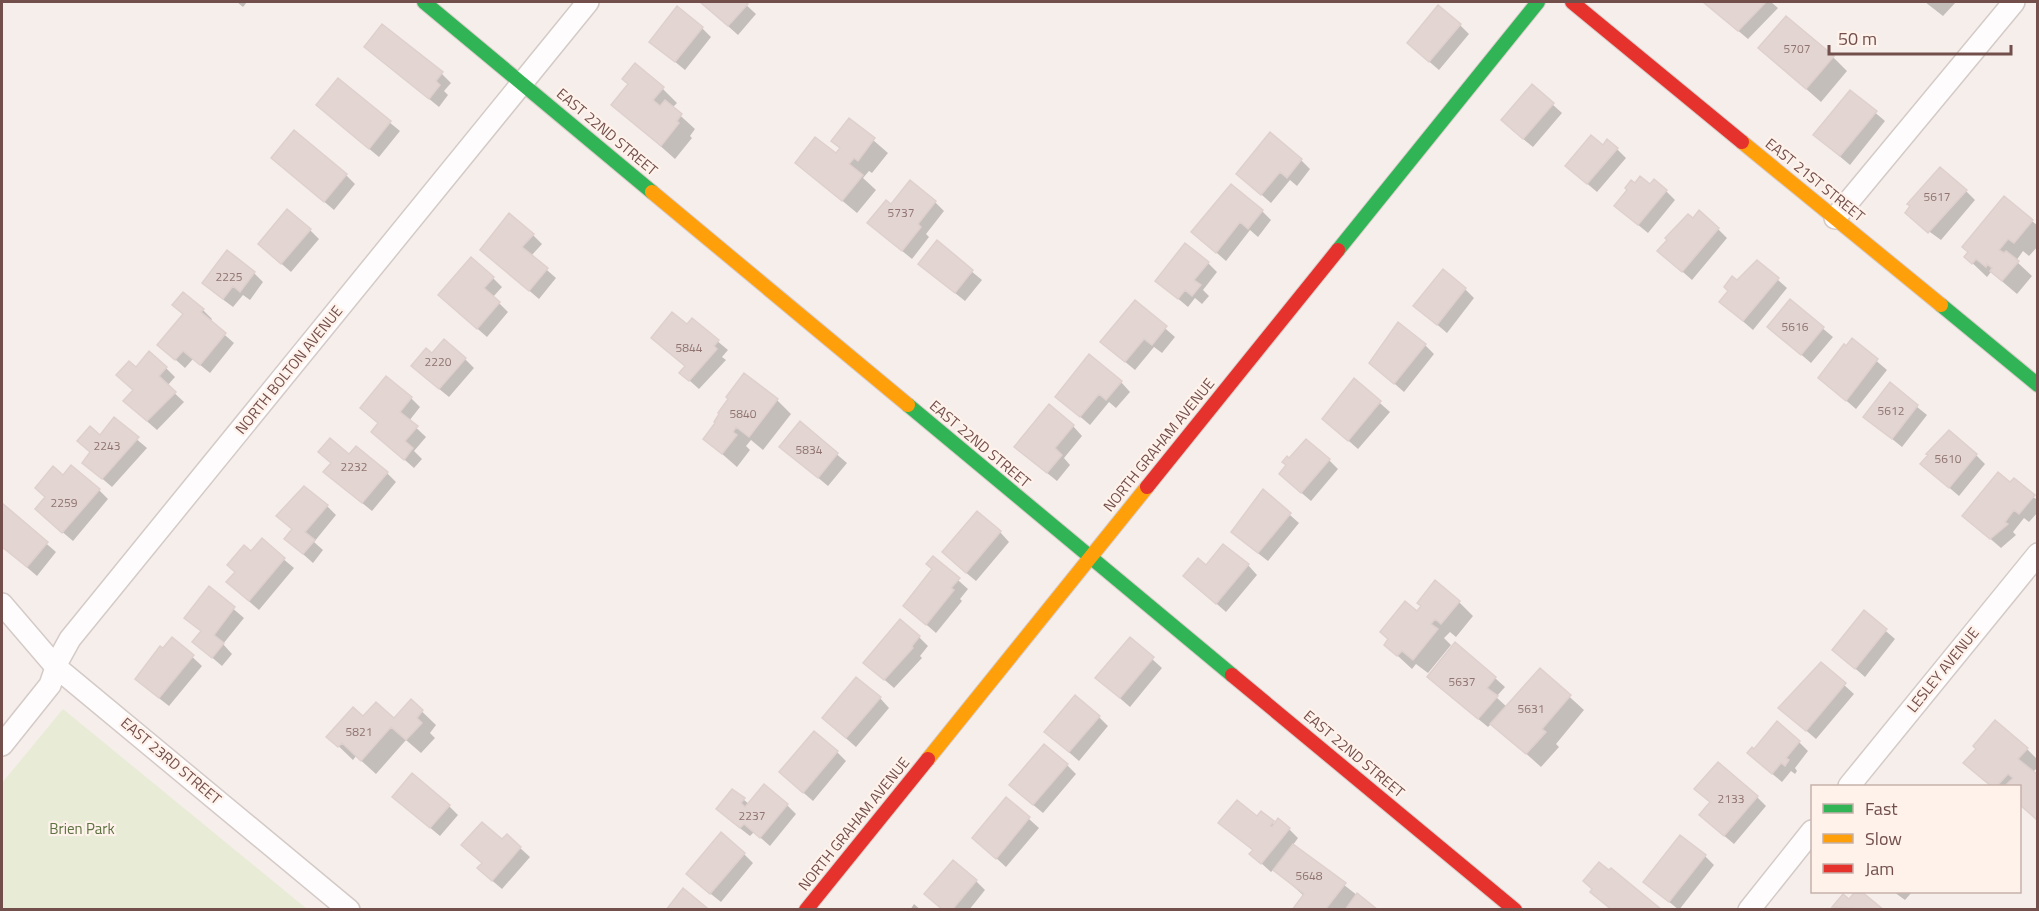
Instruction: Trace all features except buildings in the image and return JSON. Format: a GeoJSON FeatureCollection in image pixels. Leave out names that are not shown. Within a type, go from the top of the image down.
{"type":"FeatureCollection","features":[{"type":"Feature","properties":{"kind":"street","name":"EAST 22ND STREET"},"geometry":{"type":"LineString","coordinates":[[424,2],[1515,909]]}},
{"type":"Feature","properties":{"kind":"street","name":"NORTH BOLTON AVENUE"},"geometry":{"type":"LineString","coordinates":[[2,745],[50,685],[70,639],[588,2]]}},
{"type":"Feature","properties":{"kind":"street","name":"NORTH GRAHAM AVENUE"},"geometry":{"type":"LineString","coordinates":[[806,909],[1538,2]]}},
{"type":"Feature","properties":{"kind":"street","name":"EAST 21ST STREET"},"geometry":{"type":"LineString","coordinates":[[1572,2],[2037,385]]}},
{"type":"Feature","properties":{"kind":"street"},"geometry":{"type":"LineString","coordinates":[[1835,218],[2014,2]]}},
{"type":"Feature","properties":{"kind":"street","name":"LESLEY AVENUE"},"geometry":{"type":"LineString","coordinates":[[1850,785],[2037,554]]}},
{"type":"Feature","properties":{"kind":"street","name":"EAST 23RD STREET"},"geometry":{"type":"LineString","coordinates":[[2,604],[56,667],[349,909]]}},
{"type":"Feature","properties":{"kind":"street"},"geometry":{"type":"LineString","coordinates":[[1749,909],[1811,832]]}},
{"type":"Feature","properties":{"kind":"green space","name":"Brien Park"},"geometry":{"type":"Polygon","coordinates":[[[63,709],[307,909],[2,909],[2,783],[63,709]]]}},
{"type":"Feature","properties":{"kind":"traffic: fast"},"geometry":{"type":"LineString","coordinates":[[424,2],[652,192]]}},
{"type":"Feature","properties":{"kind":"traffic: fast"},"geometry":{"type":"LineString","coordinates":[[1338,250],[1538,2]]}},
{"type":"Feature","properties":{"kind":"traffic: fast"},"geometry":{"type":"LineString","coordinates":[[1941,305],[2038,385]]}},
{"type":"Feature","properties":{"kind":"traffic: fast"},"geometry":{"type":"LineString","coordinates":[[908,405],[1232,675]]}},
{"type":"Feature","properties":{"kind":"traffic: slow"},"geometry":{"type":"LineString","coordinates":[[1742,142],[1941,305]]}},
{"type":"Feature","properties":{"kind":"traffic: slow"},"geometry":{"type":"LineString","coordinates":[[652,192],[908,405]]}},
{"type":"Feature","properties":{"kind":"traffic: slow"},"geometry":{"type":"LineString","coordinates":[[928,759],[1147,487]]}},
{"type":"Feature","properties":{"kind":"traffic: jam"},"geometry":{"type":"LineString","coordinates":[[1572,2],[1742,142]]}},
{"type":"Feature","properties":{"kind":"traffic: jam"},"geometry":{"type":"LineString","coordinates":[[1147,487],[1338,250]]}},
{"type":"Feature","properties":{"kind":"traffic: jam"},"geometry":{"type":"LineString","coordinates":[[1232,675],[1515,910]]}},
{"type":"Feature","properties":{"kind":"traffic: jam"},"geometry":{"type":"LineString","coordinates":[[806,910],[928,759]]}}]}
